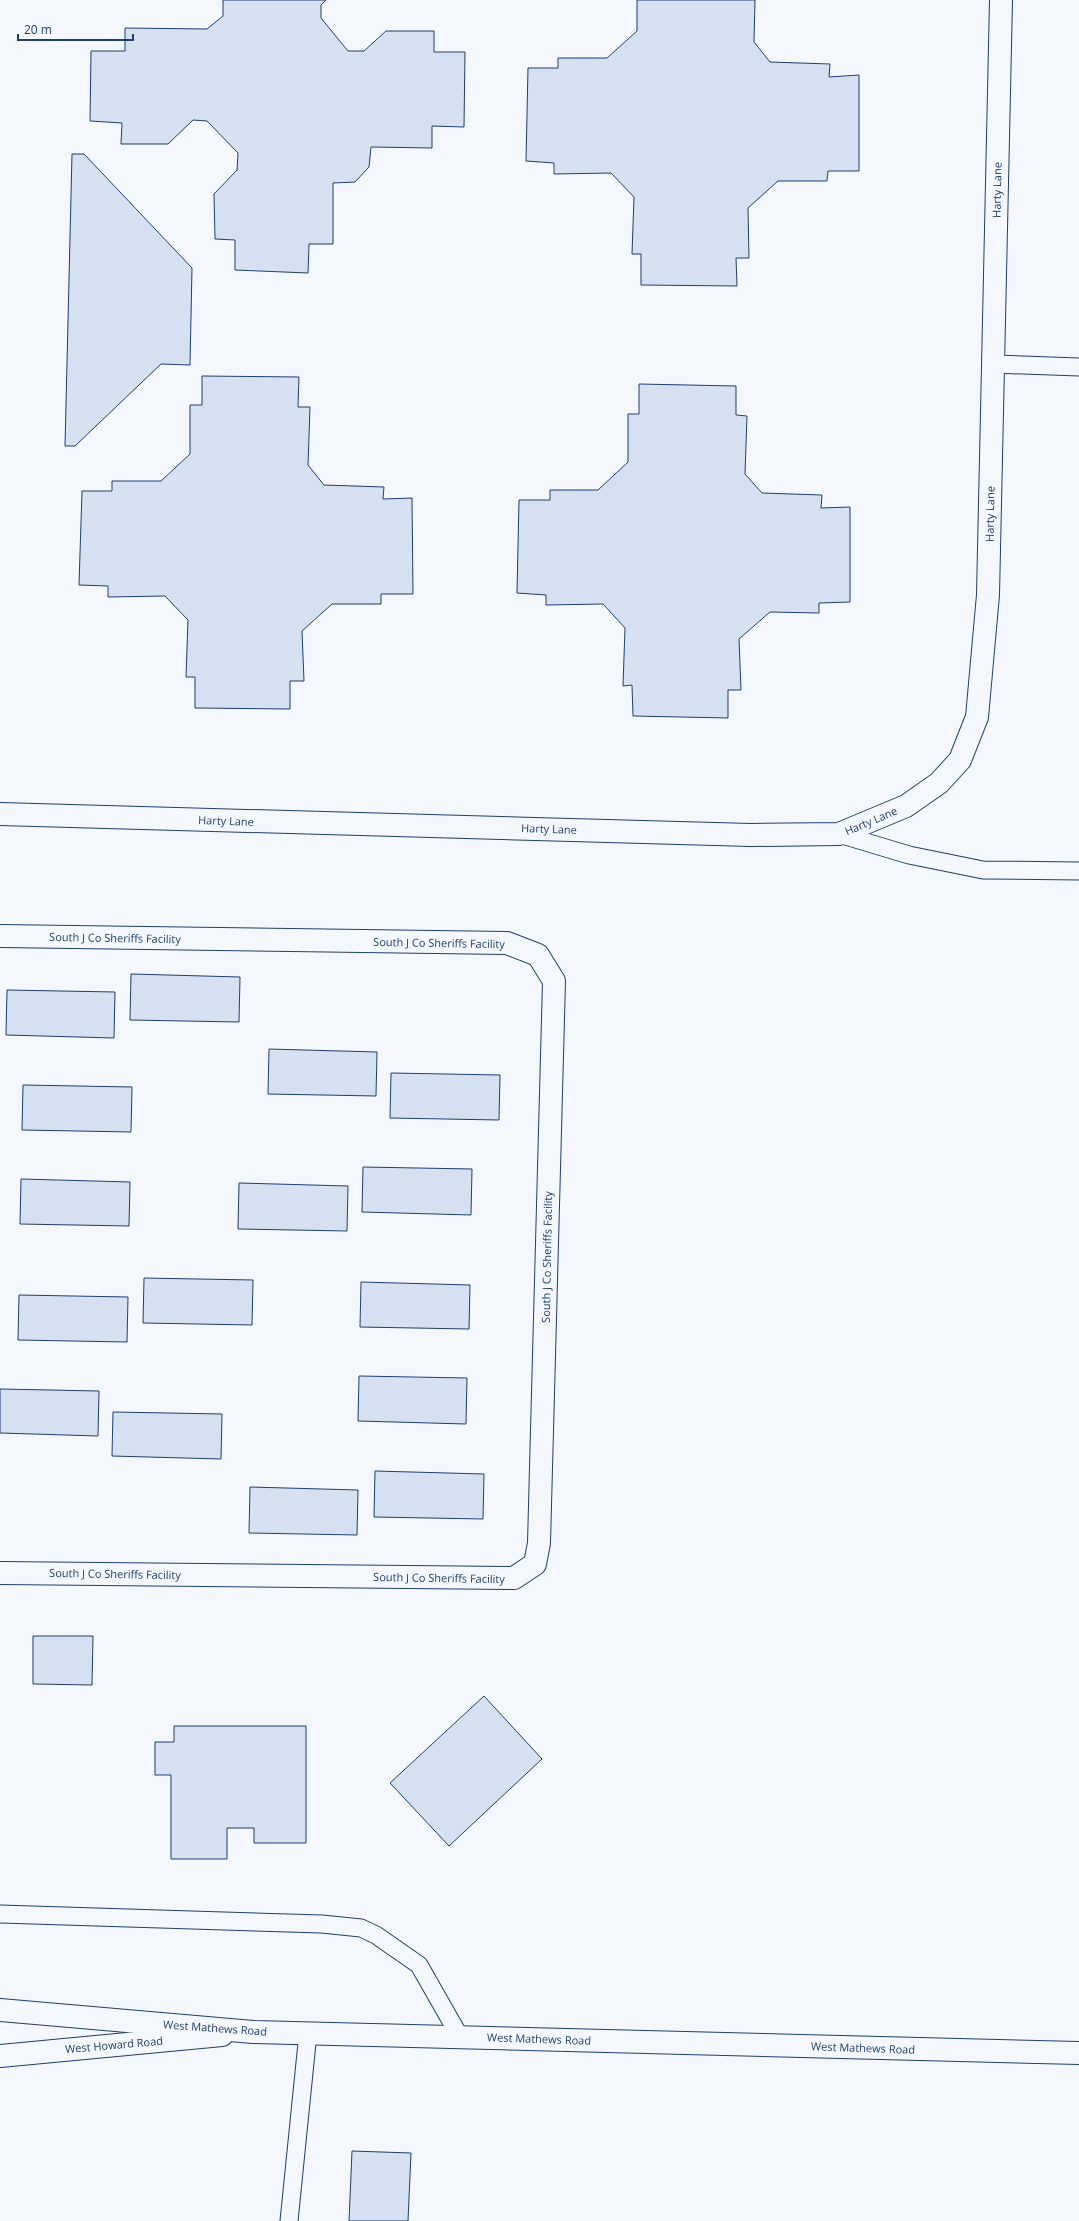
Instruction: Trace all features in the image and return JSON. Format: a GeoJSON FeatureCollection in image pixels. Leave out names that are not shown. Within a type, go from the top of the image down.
{"type":"FeatureCollection","features":[{"type":"Feature","properties":{"kind":"street","name":"Harty Lane"},"geometry":{"type":"LineString","coordinates":[[0,814],[751,835],[839,834],[906,806],[939,783],[960,760],[977,717],[988,595],[1001,0]]}},
{"type":"Feature","properties":{"kind":"street","name":"South J Co Sheriffs Facility"},"geometry":{"type":"LineString","coordinates":[[0,936],[507,943],[538,955],[554,981],[539,1543],[535,1564],[514,1578],[0,1572]]}},
{"type":"Feature","properties":{"kind":"street","name":"West Mathews Road"},"geometry":{"type":"LineString","coordinates":[[0,2010],[253,2032],[1079,2054]]}},
{"type":"Feature","properties":{"kind":"street","name":"West Howard Road"},"geometry":{"type":"LineString","coordinates":[[0,2056],[253,2032]]}},
{"type":"Feature","properties":{"kind":"lane"},"geometry":{"type":"LineString","coordinates":[[993,364],[1079,367]]}},
{"type":"Feature","properties":{"kind":"lane"},"geometry":{"type":"LineString","coordinates":[[839,834],[909,855],[983,870],[1079,871]]}},
{"type":"Feature","properties":{"kind":"lane"},"geometry":{"type":"LineString","coordinates":[[0,1914],[322,1924],[361,1928],[376,1935],[419,1965],[460,2037]]}},
{"type":"Feature","properties":{"kind":"lane"},"geometry":{"type":"LineString","coordinates":[[289,2221],[308,2033]]}},
{"type":"Feature","properties":{"kind":"building"},"geometry":{"type":"Polygon","coordinates":[[[223,0],[326,0],[321,5],[321,18],[348,51],[364,51],[386,31],[434,31],[434,52],[465,52],[464,127],[432,126],[432,148],[371,147],[369,167],[355,182],[333,183],[333,244],[309,244],[308,273],[235,270],[235,240],[215,239],[214,194],[237,170],[238,153],[207,121],[193,120],[168,144],[121,144],[122,123],[90,121],[91,51],[125,51],[125,28],[207,29],[223,16],[223,0]]]}},
{"type":"Feature","properties":{"kind":"building"},"geometry":{"type":"Polygon","coordinates":[[[637,0],[755,0],[754,42],[770,62],[830,64],[829,77],[859,75],[859,171],[828,171],[827,181],[778,181],[748,208],[749,258],[736,258],[737,286],[641,285],[641,254],[632,254],[634,197],[611,173],[554,174],[554,163],[526,161],[528,68],[558,68],[558,58],[607,58],[637,31],[637,0]]]}},
{"type":"Feature","properties":{"kind":"building"},"geometry":{"type":"Polygon","coordinates":[[[72,154],[84,154],[192,268],[190,365],[161,364],[75,446],[65,446],[72,154]]]}},
{"type":"Feature","properties":{"kind":"building"},"geometry":{"type":"Polygon","coordinates":[[[202,376],[299,377],[298,407],[310,407],[308,465],[324,485],[384,487],[383,499],[412,498],[413,594],[381,594],[381,604],[332,604],[302,631],[304,681],[290,681],[290,709],[195,708],[195,677],[186,677],[188,620],[165,596],[108,597],[108,586],[79,585],[82,491],[112,491],[112,481],[161,481],[190,454],[190,405],[202,405],[202,376]]]}},
{"type":"Feature","properties":{"kind":"building"},"geometry":{"type":"Polygon","coordinates":[[[639,384],[736,386],[736,415],[747,416],[745,474],[762,493],[822,495],[821,508],[850,507],[850,602],[819,603],[819,613],[770,612],[739,639],[741,690],[728,690],[728,718],[633,716],[632,685],[623,686],[625,628],[603,604],[546,605],[546,595],[517,593],[519,500],[550,500],[550,490],[598,490],[628,462],[628,414],[639,414],[639,384]]]}},
{"type":"Feature","properties":{"kind":"building"},"geometry":{"type":"Polygon","coordinates":[[[131,974],[240,977],[239,1022],[130,1020],[131,974]]]}},
{"type":"Feature","properties":{"kind":"building"},"geometry":{"type":"Polygon","coordinates":[[[7,990],[115,992],[114,1038],[6,1035],[7,990]]]}},
{"type":"Feature","properties":{"kind":"building"},"geometry":{"type":"Polygon","coordinates":[[[269,1049],[377,1052],[376,1096],[268,1094],[269,1049]]]}},
{"type":"Feature","properties":{"kind":"building"},"geometry":{"type":"Polygon","coordinates":[[[391,1073],[500,1075],[499,1120],[390,1118],[391,1073]]]}},
{"type":"Feature","properties":{"kind":"building"},"geometry":{"type":"Polygon","coordinates":[[[23,1085],[132,1087],[131,1132],[22,1130],[23,1085]]]}},
{"type":"Feature","properties":{"kind":"building"},"geometry":{"type":"Polygon","coordinates":[[[363,1167],[472,1169],[471,1215],[362,1212],[363,1167]]]}},
{"type":"Feature","properties":{"kind":"building"},"geometry":{"type":"Polygon","coordinates":[[[21,1179],[130,1182],[129,1226],[20,1224],[21,1179]]]}},
{"type":"Feature","properties":{"kind":"building"},"geometry":{"type":"Polygon","coordinates":[[[239,1183],[348,1186],[347,1231],[238,1229],[239,1183]]]}},
{"type":"Feature","properties":{"kind":"building"},"geometry":{"type":"Polygon","coordinates":[[[144,1278],[253,1280],[252,1325],[143,1323],[144,1278]]]}},
{"type":"Feature","properties":{"kind":"building"},"geometry":{"type":"Polygon","coordinates":[[[361,1282],[470,1285],[469,1329],[360,1327],[361,1282]]]}},
{"type":"Feature","properties":{"kind":"building"},"geometry":{"type":"Polygon","coordinates":[[[19,1295],[128,1297],[127,1342],[18,1340],[19,1295]]]}},
{"type":"Feature","properties":{"kind":"building"},"geometry":{"type":"Polygon","coordinates":[[[359,1376],[467,1378],[466,1424],[358,1421],[359,1376]]]}},
{"type":"Feature","properties":{"kind":"building"},"geometry":{"type":"Polygon","coordinates":[[[0,1389],[99,1391],[98,1436],[0,1433],[0,1389]]]}},
{"type":"Feature","properties":{"kind":"building"},"geometry":{"type":"Polygon","coordinates":[[[113,1412],[222,1414],[221,1459],[112,1456],[113,1412]]]}},
{"type":"Feature","properties":{"kind":"building"},"geometry":{"type":"Polygon","coordinates":[[[375,1471],[484,1474],[483,1519],[374,1517],[375,1471]]]}},
{"type":"Feature","properties":{"kind":"building"},"geometry":{"type":"Polygon","coordinates":[[[250,1487],[358,1490],[357,1535],[249,1533],[250,1487]]]}},
{"type":"Feature","properties":{"kind":"building"},"geometry":{"type":"Polygon","coordinates":[[[33,1636],[93,1636],[92,1685],[33,1684],[33,1636]]]}},
{"type":"Feature","properties":{"kind":"building"},"geometry":{"type":"Polygon","coordinates":[[[484,1696],[542,1759],[449,1846],[390,1783],[484,1696]]]}},
{"type":"Feature","properties":{"kind":"building"},"geometry":{"type":"Polygon","coordinates":[[[174,1726],[306,1726],[306,1843],[254,1843],[254,1828],[227,1828],[227,1859],[171,1859],[171,1775],[155,1775],[155,1742],[174,1742],[174,1726]]]}},
{"type":"Feature","properties":{"kind":"building"},"geometry":{"type":"Polygon","coordinates":[[[352,2151],[411,2153],[408,2221],[349,2221],[352,2151]]]}}]}
